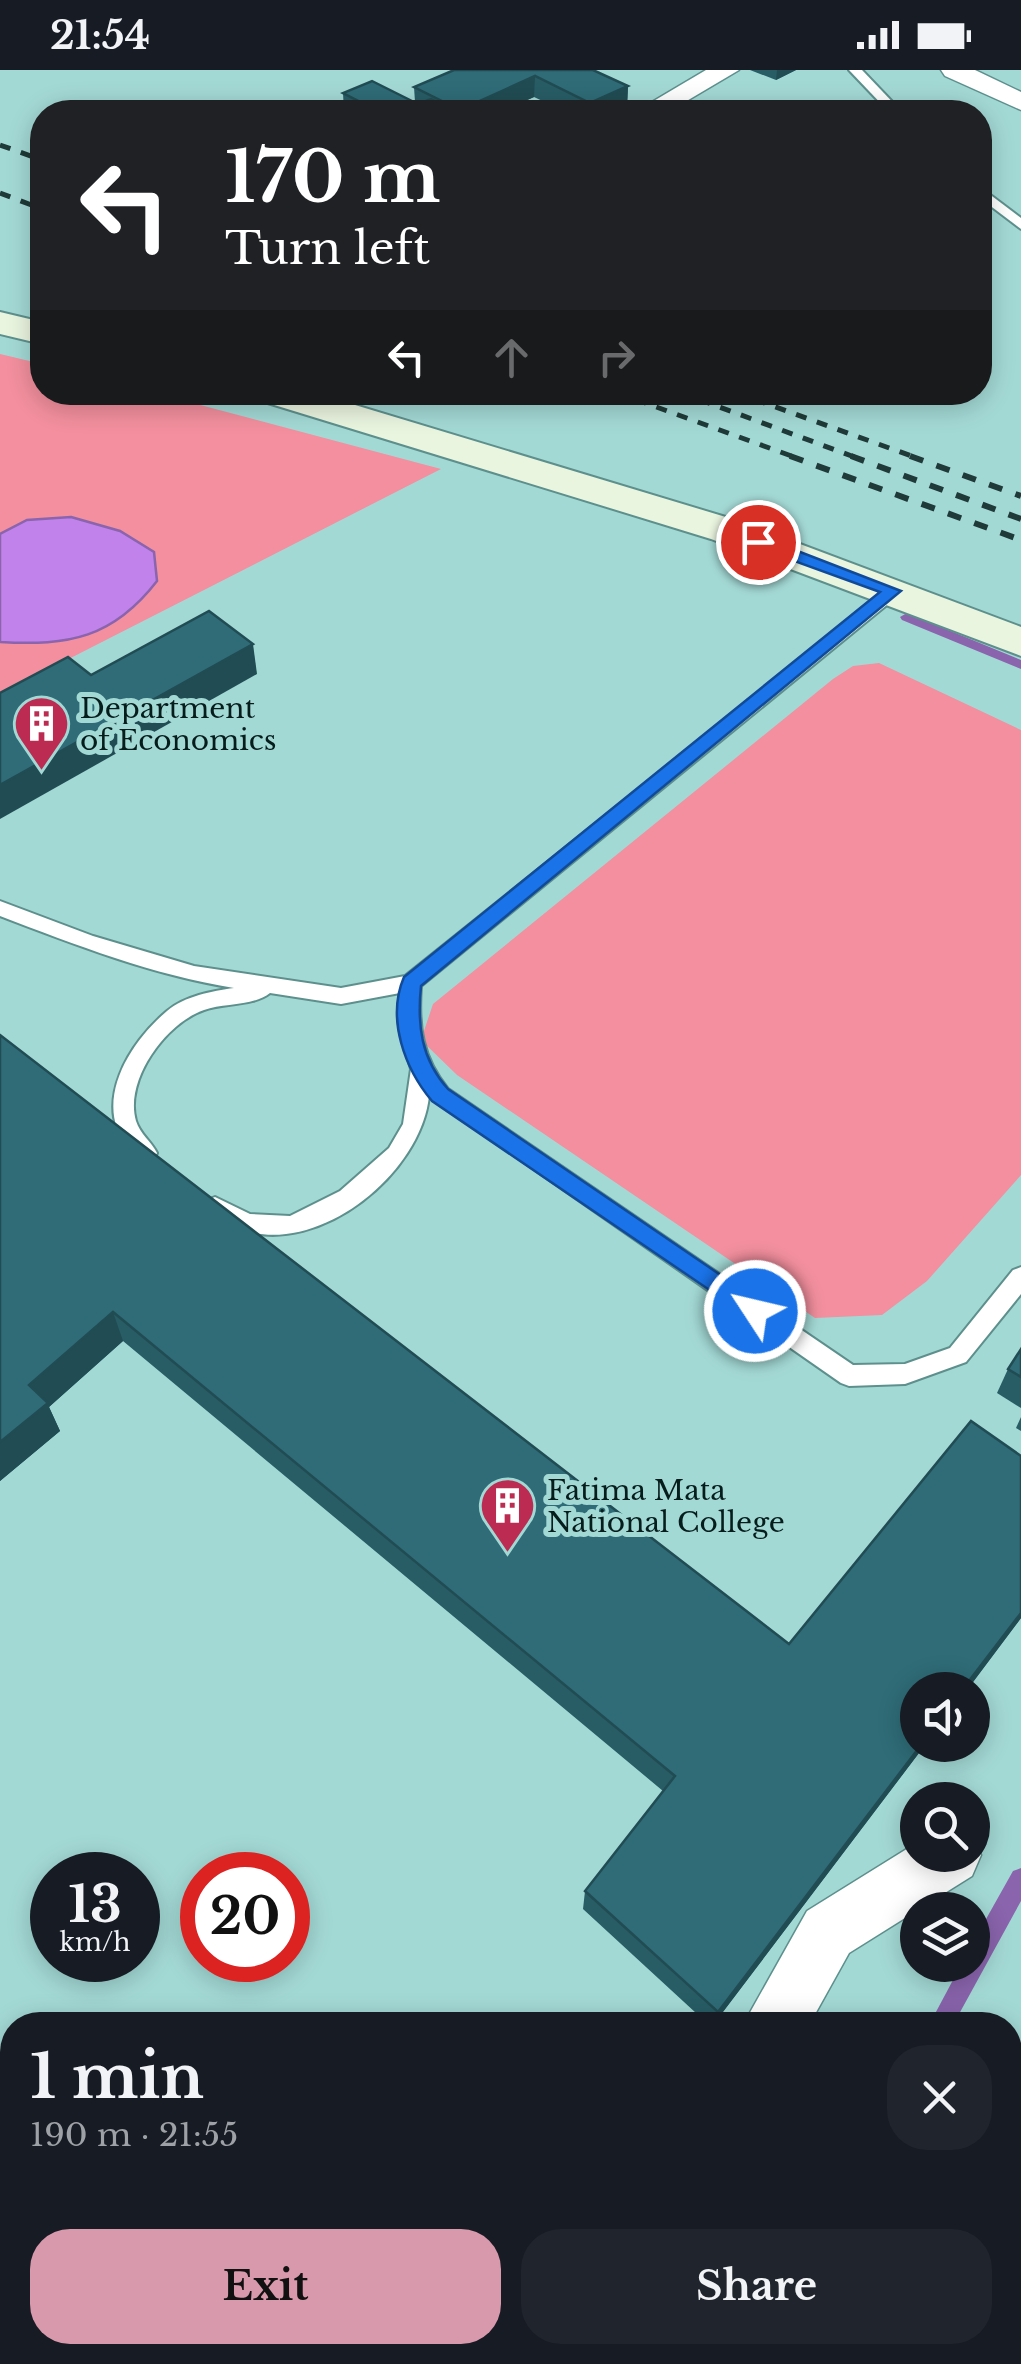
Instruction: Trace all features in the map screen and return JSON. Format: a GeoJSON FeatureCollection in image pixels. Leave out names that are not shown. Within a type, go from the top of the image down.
{"type":"FeatureCollection","features":[{"type":"Feature","properties":{"kind":"main road"},"geometry":{"type":"LineString","coordinates":[[0,323],[30,330]]}},
{"type":"Feature","properties":{"kind":"main road"},"geometry":{"type":"LineString","coordinates":[[316,405],[725,530],[1021,642]]}},
{"type":"Feature","properties":{"kind":"street"},"geometry":{"type":"LineString","coordinates":[[671,100],[726,70]]}},
{"type":"Feature","properties":{"kind":"street"},"geometry":{"type":"LineString","coordinates":[[954,70],[1021,102]]}},
{"type":"Feature","properties":{"kind":"street"},"geometry":{"type":"LineString","coordinates":[[782,2012],[828,1932],[925,1872]]}},
{"type":"Feature","properties":{"kind":"lane"},"geometry":{"type":"LineString","coordinates":[[855,70],[884,100]]}},
{"type":"Feature","properties":{"kind":"lane"},"geometry":{"type":"LineString","coordinates":[[992,201],[1021,225]]}},
{"type":"Feature","properties":{"kind":"lane"},"geometry":{"type":"LineString","coordinates":[[0,908],[86,941],[194,974],[341,996],[411,983],[893,591]]}},
{"type":"Feature","properties":{"kind":"lane"},"geometry":{"type":"LineString","coordinates":[[201,1196],[231,1218],[275,1227],[312,1217],[348,1198],[379,1172],[406,1142],[416,1115],[420,1072],[407,1018],[411,983]]}},
{"type":"Feature","properties":{"kind":"lane"},"geometry":{"type":"LineString","coordinates":[[157,1163],[130,1139],[122,1110],[126,1084],[149,1046],[178,1013],[218,1000],[284,988]]}},
{"type":"Feature","properties":{"kind":"lane"},"geometry":{"type":"LineString","coordinates":[[420,1072],[440,1095],[849,1376],[905,1374],[958,1355],[1021,1277]]}},
{"type":"Feature","properties":{"kind":"shaded area"},"geometry":{"type":"Polygon","coordinates":[[[0,354],[30,361],[30,405],[200,405],[441,469],[0,694],[0,354]]]}},
{"type":"Feature","properties":{"kind":"shaded area"},"geometry":{"type":"Polygon","coordinates":[[[71,517],[120,531],[154,552],[157,581],[124,615],[88,634],[47,642],[0,642],[0,534],[27,520],[71,517]]]}},
{"type":"Feature","properties":{"kind":"shaded area"},"geometry":{"type":"Polygon","coordinates":[[[879,663],[1021,730],[1021,1175],[927,1281],[882,1315],[815,1318],[457,1075],[421,1040],[433,1004],[833,679],[853,666],[879,663]]]}},
{"type":"Feature","properties":{"kind":"building"},"geometry":{"type":"Polygon","coordinates":[[[454,70],[593,70],[628,86],[597,100],[584,100],[535,76],[482,100],[440,100],[414,87],[454,70]]]}},
{"type":"Feature","properties":{"kind":"building"},"geometry":{"type":"Polygon","coordinates":[[[372,81],[410,100],[357,100],[343,93],[372,81]]]}},
{"type":"Feature","properties":{"kind":"building"},"geometry":{"type":"Polygon","coordinates":[[[209,611],[253,644],[0,785],[0,693],[68,657],[91,675],[209,611]]]}},
{"type":"Feature","properties":{"kind":"building","name":"Fatima Mata National College"},"geometry":{"type":"Polygon","coordinates":[[[0,1035],[789,1644],[971,1421],[1021,1456],[1021,1613],[976,1672],[900,1672],[900,1762],[908,1762],[718,2012],[585,1891],[675,1776],[113,1312],[29,1385],[48,1403],[0,1442],[0,1035]]]}},
{"type":"Feature","properties":{"kind":"building"},"geometry":{"type":"Polygon","coordinates":[[[1021,1349],[1021,1377],[1008,1369],[1021,1349]]]}},
{"type":"Feature","properties":{"kind":"waterway"},"geometry":{"type":"LineString","coordinates":[[907,617],[1021,665]]}},
{"type":"Feature","properties":{"kind":"waterway"},"geometry":{"type":"LineString","coordinates":[[947,2012],[1021,1879]]}},
{"type":"Feature","properties":{"kind":"railway"},"geometry":{"type":"LineString","coordinates":[[0,145],[30,156]]}},
{"type":"Feature","properties":{"kind":"railway"},"geometry":{"type":"LineString","coordinates":[[0,193],[30,204]]}},
{"type":"Feature","properties":{"kind":"railway"},"geometry":{"type":"LineString","coordinates":[[651,405],[797,458]]}},
{"type":"Feature","properties":{"kind":"railway"},"geometry":{"type":"LineString","coordinates":[[714,405],[857,458]]}},
{"type":"Feature","properties":{"kind":"railway"},"geometry":{"type":"LineString","coordinates":[[770,405],[917,458]]}},
{"type":"Feature","properties":{"kind":"railway"},"geometry":{"type":"LineString","coordinates":[[790,456],[1021,540]]}},
{"type":"Feature","properties":{"kind":"railway"},"geometry":{"type":"LineString","coordinates":[[851,456],[1021,519]]}},
{"type":"Feature","properties":{"kind":"railway"},"geometry":{"type":"LineString","coordinates":[[910,456],[1021,496]]}},
{"type":"Feature","properties":{"kind":"place","name":"Department of Economics"},"geometry":{"type":"Point","coordinates":[41,773]}},
{"type":"Feature","properties":{"kind":"place","name":"Fatima Mata National College"},"geometry":{"type":"Point","coordinates":[508,1555]}},
{"type":"Feature","properties":{"kind":"route"},"geometry":{"type":"LineString","coordinates":[[755,1311],[440,1095],[420,1072],[407,1018],[411,983],[893,591],[758,542]]}}]}
